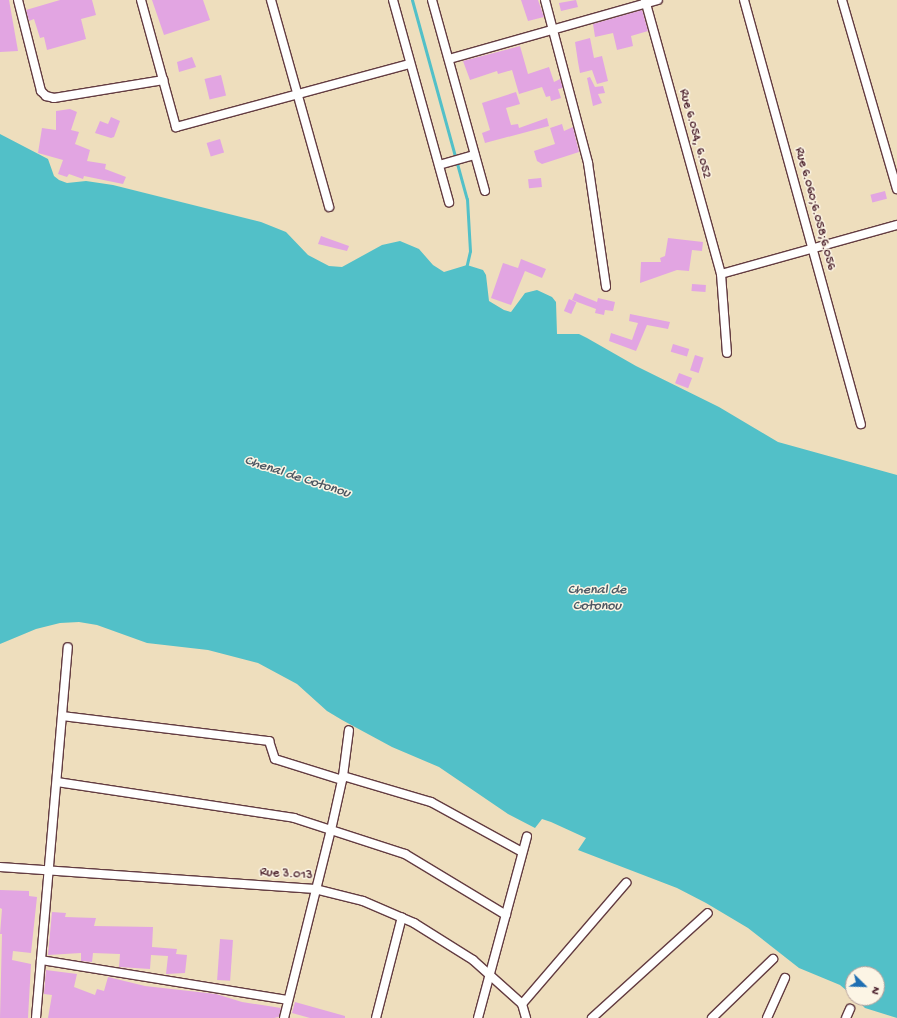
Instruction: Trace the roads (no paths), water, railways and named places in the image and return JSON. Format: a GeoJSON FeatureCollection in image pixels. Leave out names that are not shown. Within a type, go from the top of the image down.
{"type":"FeatureCollection","features":[{"type":"Feature","properties":{"kind":"street"},"geometry":{"type":"LineString","coordinates":[[18,0],[41,91],[46,96],[54,98],[164,80]]}},
{"type":"Feature","properties":{"kind":"street"},"geometry":{"type":"LineString","coordinates":[[140,0],[164,80],[176,127],[410,64]]}},
{"type":"Feature","properties":{"kind":"street"},"geometry":{"type":"LineString","coordinates":[[271,0],[328,207]]}},
{"type":"Feature","properties":{"kind":"street"},"geometry":{"type":"LineString","coordinates":[[393,0],[449,202]]}},
{"type":"Feature","properties":{"kind":"street"},"geometry":{"type":"LineString","coordinates":[[432,0],[485,191]]}},
{"type":"Feature","properties":{"kind":"street"},"geometry":{"type":"LineString","coordinates":[[545,0],[588,163],[606,287]]}},
{"type":"Feature","properties":{"kind":"street"},"geometry":{"type":"LineString","coordinates":[[449,59],[554,30],[645,2],[658,0]]}},
{"type":"Feature","properties":{"kind":"street","name":"Rue 6.060;6.058;6.056"},"geometry":{"type":"LineString","coordinates":[[744,0],[861,424]]}},
{"type":"Feature","properties":{"kind":"street"},"geometry":{"type":"LineString","coordinates":[[842,0],[897,189]]}},
{"type":"Feature","properties":{"kind":"street","name":"Rue 6.054, 6.052"},"geometry":{"type":"LineString","coordinates":[[645,2],[721,274],[727,353]]}},
{"type":"Feature","properties":{"kind":"street"},"geometry":{"type":"LineString","coordinates":[[439,165],[475,155]]}},
{"type":"Feature","properties":{"kind":"street"},"geometry":{"type":"LineString","coordinates":[[721,274],[897,225]]}},
{"type":"Feature","properties":{"kind":"street"},"geometry":{"type":"LineString","coordinates":[[36,1018],[68,647]]}},
{"type":"Feature","properties":{"kind":"street"},"geometry":{"type":"LineString","coordinates":[[62,716],[269,741],[275,759],[431,802],[522,852]]}},
{"type":"Feature","properties":{"kind":"street"},"geometry":{"type":"LineString","coordinates":[[284,1018],[315,889],[332,830],[343,778],[349,730]]}},
{"type":"Feature","properties":{"kind":"street"},"geometry":{"type":"LineString","coordinates":[[57,782],[294,818],[414,858],[506,915]]}},
{"type":"Feature","properties":{"kind":"street"},"geometry":{"type":"LineString","coordinates":[[478,1018],[527,836]]}},
{"type":"Feature","properties":{"kind":"street","name":"Rue 3.013"},"geometry":{"type":"LineString","coordinates":[[0,867],[315,889],[363,902],[402,917],[434,934],[490,973],[522,1004],[526,1018]]}},
{"type":"Feature","properties":{"kind":"street"},"geometry":{"type":"LineString","coordinates":[[522,1004],[626,883]]}},
{"type":"Feature","properties":{"kind":"street"},"geometry":{"type":"LineString","coordinates":[[592,1018],[708,913]]}},
{"type":"Feature","properties":{"kind":"street"},"geometry":{"type":"LineString","coordinates":[[376,1018],[402,917]]}},
{"type":"Feature","properties":{"kind":"street"},"geometry":{"type":"LineString","coordinates":[[712,1018],[773,959]]}},
{"type":"Feature","properties":{"kind":"street"},"geometry":{"type":"LineString","coordinates":[[41,960],[288,1000]]}},
{"type":"Feature","properties":{"kind":"street"},"geometry":{"type":"LineString","coordinates":[[767,1018],[785,978]]}},
{"type":"Feature","properties":{"kind":"street"},"geometry":{"type":"LineString","coordinates":[[846,1018],[850,1009]]}},
{"type":"Feature","properties":{"kind":"water","name":"Chenal de Cotonou"},"geometry":{"type":"Polygon","coordinates":[[[0,134],[48,159],[54,176],[59,180],[67,183],[86,181],[113,185],[261,222],[286,232],[308,255],[329,266],[342,267],[382,245],[400,241],[419,249],[433,265],[444,272],[467,265],[483,270],[486,275],[489,301],[504,310],[511,312],[525,293],[537,290],[552,297],[556,302],[557,334],[579,334],[636,366],[719,407],[778,442],[897,475],[897,1018],[865,1008],[863,1006],[885,1006],[885,966],[845,966],[845,989],[840,985],[799,968],[748,928],[706,903],[677,888],[578,850],[586,838],[551,822],[542,819],[535,828],[508,814],[439,767],[392,747],[327,711],[297,684],[258,663],[208,650],[147,643],[97,625],[79,622],[60,623],[36,629],[0,644],[0,134]]]}},
{"type":"Feature","properties":{"kind":"waterway"},"geometry":{"type":"LineString","coordinates":[[412,0],[467,199],[470,251],[466,268]]}}]}
